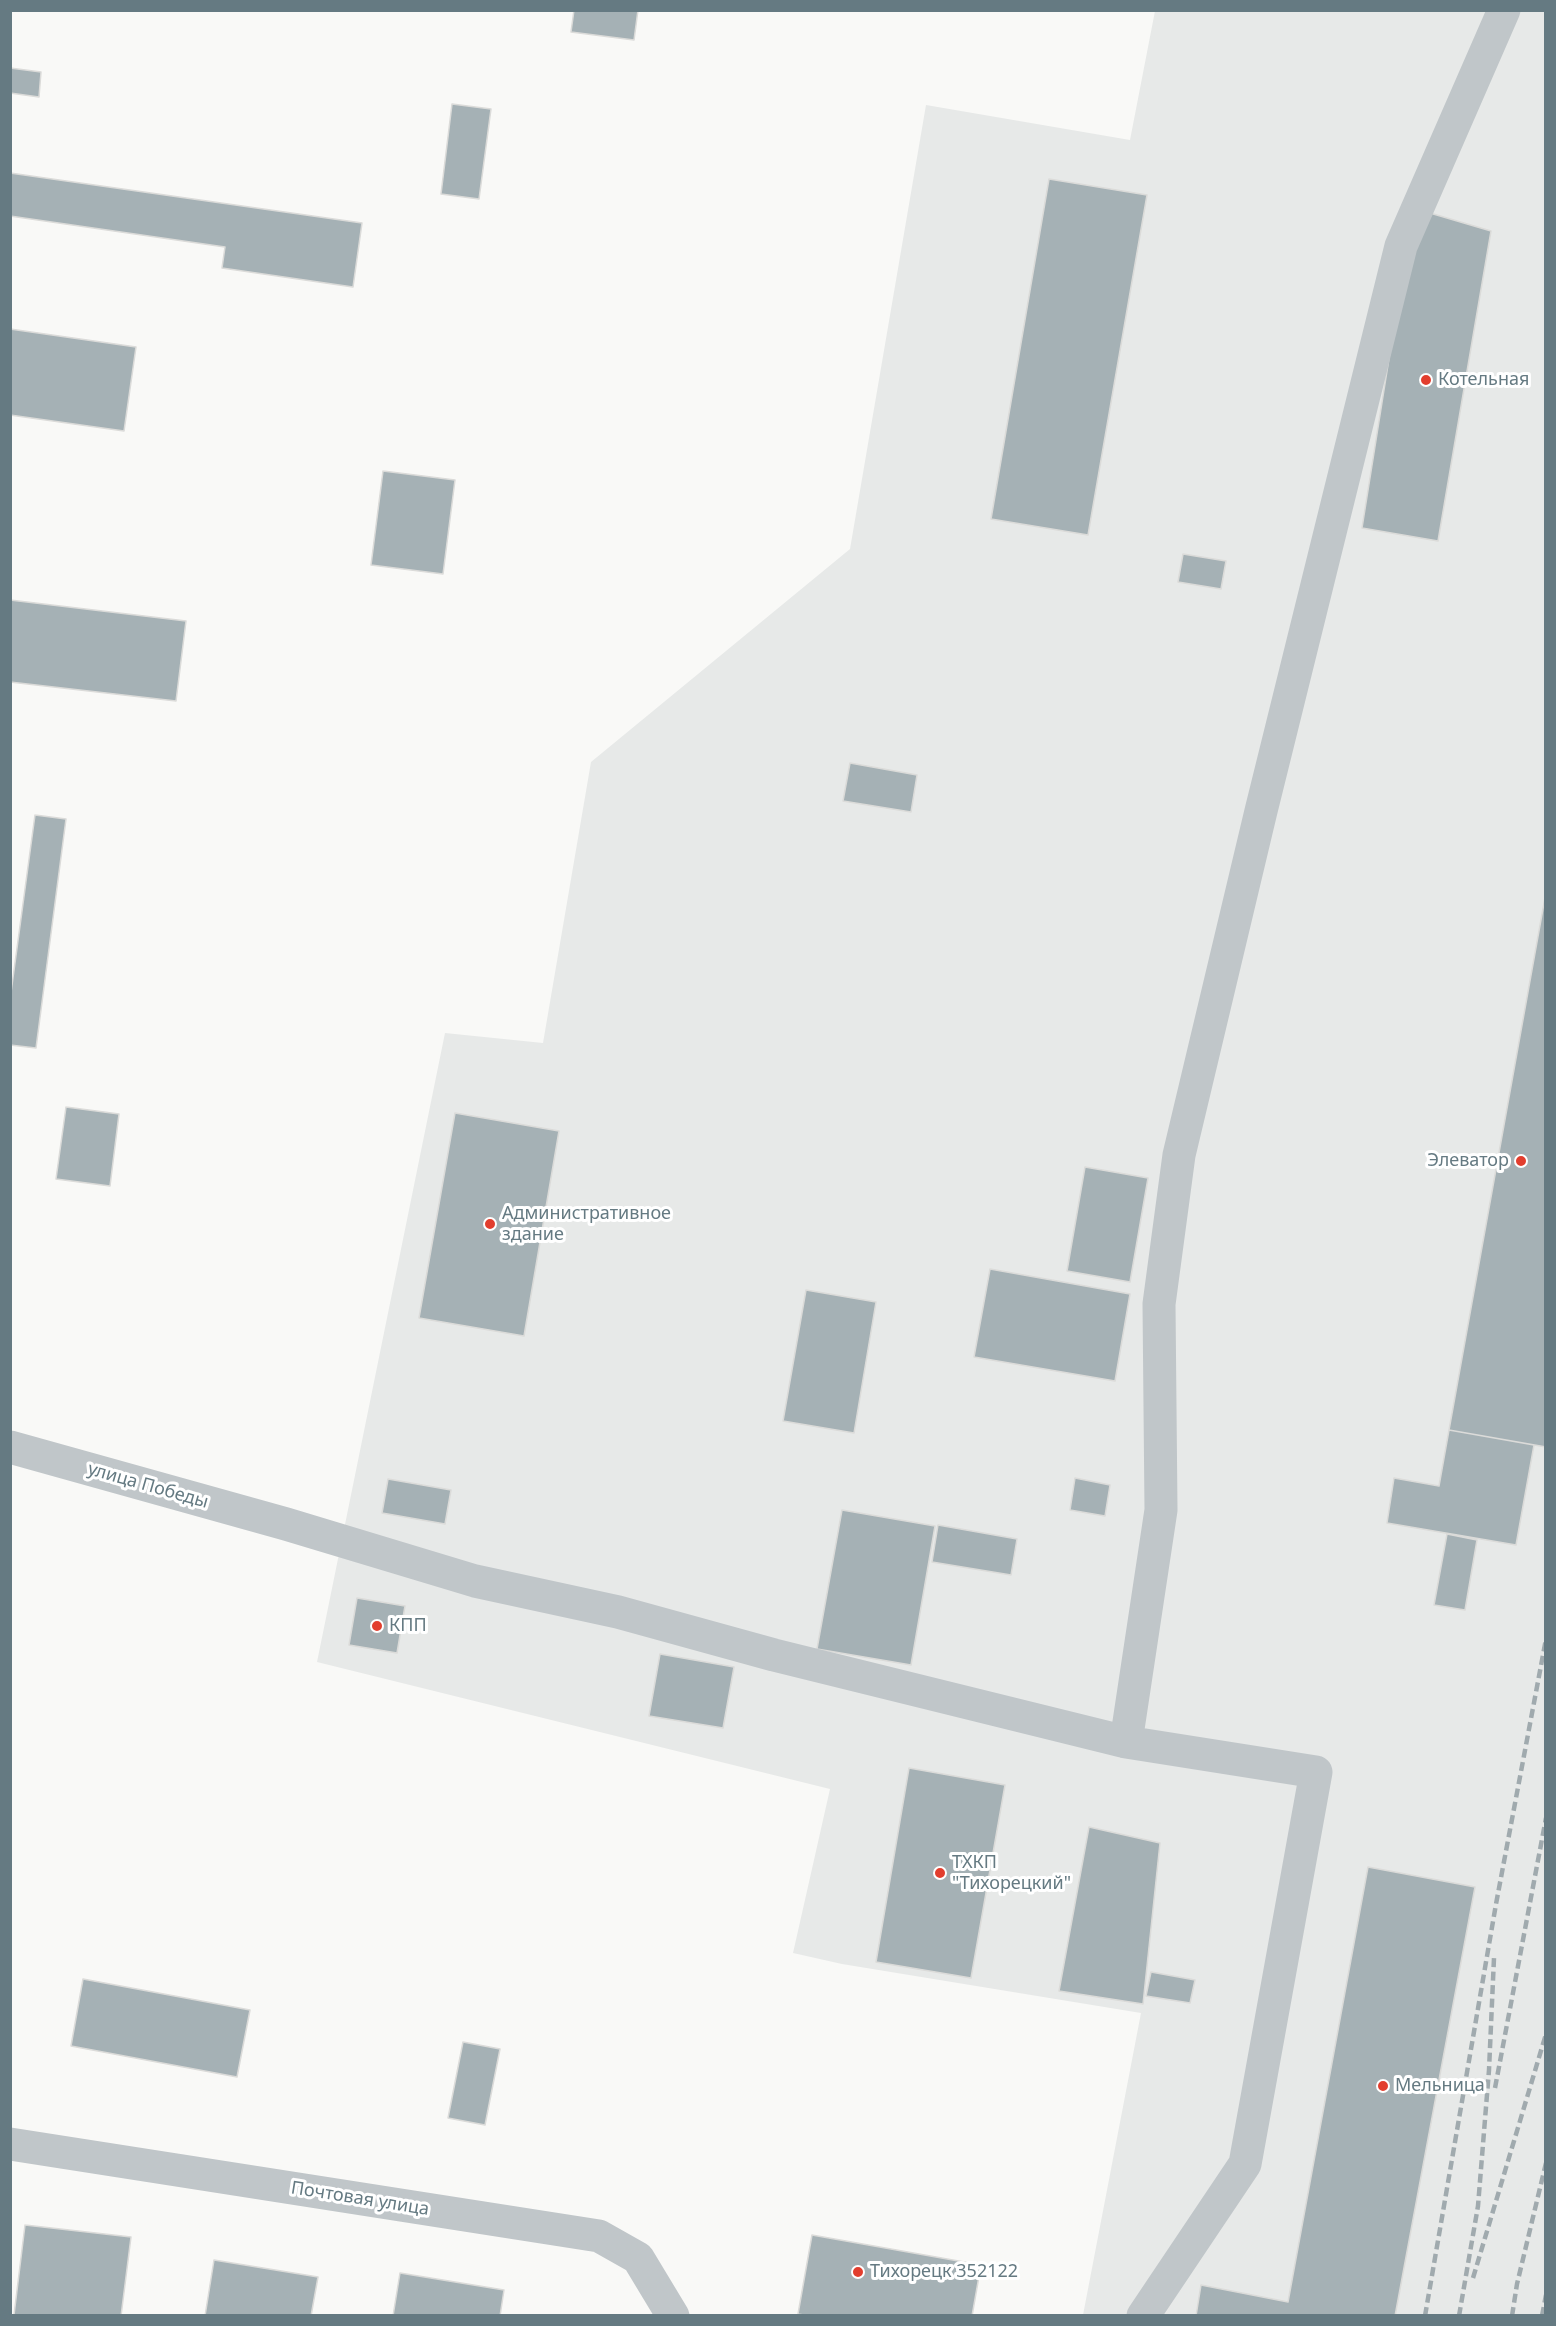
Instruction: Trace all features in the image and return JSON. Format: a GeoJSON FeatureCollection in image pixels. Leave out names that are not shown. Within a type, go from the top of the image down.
{"type":"FeatureCollection","features":[{"type":"Feature","properties":{"kind":"street"},"geometry":{"type":"LineString","coordinates":[[1126,1742],[1161,1510],[1159,1304],[1179,1155],[1261,811],[1401,246],[1504,10]]}},
{"type":"Feature","properties":{"kind":"street","name":"улица Победы"},"geometry":{"type":"LineString","coordinates":[[10,1448],[286,1524],[475,1581],[618,1612],[774,1655],[1126,1742],[1316,1772],[1245,2164],[1143,2316]]}},
{"type":"Feature","properties":{"kind":"street","name":"Почтовая улица"},"geometry":{"type":"LineString","coordinates":[[10,2144],[599,2236],[638,2258],[673,2316]]}},
{"type":"Feature","properties":{"kind":"shaded area","name":"ТХКП \"Тихорецкий\""},"geometry":{"type":"Polygon","coordinates":[[[1155,11],[1545,11],[1545,2315],[1083,2315],[1141,2013],[842,1964],[793,1953],[830,1789],[317,1662],[445,1033],[543,1043],[591,762],[850,549],[926,105],[1130,140],[1155,11]]]}},
{"type":"Feature","properties":{"kind":"building"},"geometry":{"type":"Polygon","coordinates":[[[574,10],[638,10],[634,40],[571,32],[574,10]]]}},
{"type":"Feature","properties":{"kind":"building"},"geometry":{"type":"Polygon","coordinates":[[[10,68],[41,72],[39,97],[10,93],[10,68]]]}},
{"type":"Feature","properties":{"kind":"building"},"geometry":{"type":"Polygon","coordinates":[[[452,104],[491,109],[479,199],[441,194],[452,104]]]}},
{"type":"Feature","properties":{"kind":"building"},"geometry":{"type":"Polygon","coordinates":[[[10,173],[362,223],[353,287],[222,268],[225,247],[10,216],[10,173]]]}},
{"type":"Feature","properties":{"kind":"building"},"geometry":{"type":"Polygon","coordinates":[[[1049,179],[1147,195],[1088,535],[991,519],[1049,179]]]}},
{"type":"Feature","properties":{"kind":"building","name":"Котельная"},"geometry":{"type":"Polygon","coordinates":[[[1413,208],[1491,231],[1438,541],[1362,528],[1413,208]]]}},
{"type":"Feature","properties":{"kind":"building"},"geometry":{"type":"Polygon","coordinates":[[[10,329],[136,347],[124,431],[10,415],[10,329]]]}},
{"type":"Feature","properties":{"kind":"building"},"geometry":{"type":"Polygon","coordinates":[[[383,471],[455,480],[443,574],[371,565],[383,471]]]}},
{"type":"Feature","properties":{"kind":"building"},"geometry":{"type":"Polygon","coordinates":[[[1183,554],[1226,561],[1221,589],[1178,582],[1183,554]]]}},
{"type":"Feature","properties":{"kind":"building"},"geometry":{"type":"Polygon","coordinates":[[[10,600],[186,621],[176,701],[10,682],[10,600]]]}},
{"type":"Feature","properties":{"kind":"building"},"geometry":{"type":"Polygon","coordinates":[[[850,763],[917,775],[911,812],[843,801],[850,763]]]}},
{"type":"Feature","properties":{"kind":"building"},"geometry":{"type":"Polygon","coordinates":[[[35,815],[66,819],[36,1048],[10,1045],[10,1000],[35,815]]]}},
{"type":"Feature","properties":{"kind":"building","name":"Элеватор"},"geometry":{"type":"Polygon","coordinates":[[[1546,892],[1546,1447],[1449,1430],[1546,892]]]}},
{"type":"Feature","properties":{"kind":"building"},"geometry":{"type":"Polygon","coordinates":[[[66,1107],[119,1114],[110,1186],[56,1179],[66,1107]]]}},
{"type":"Feature","properties":{"kind":"building","name":"Административное здание"},"geometry":{"type":"Polygon","coordinates":[[[455,1113],[559,1131],[524,1336],[419,1318],[455,1113]]]}},
{"type":"Feature","properties":{"kind":"building"},"geometry":{"type":"Polygon","coordinates":[[[1085,1167],[1148,1178],[1130,1282],[1067,1271],[1085,1167]]]}},
{"type":"Feature","properties":{"kind":"building"},"geometry":{"type":"Polygon","coordinates":[[[990,1269],[1130,1294],[1115,1381],[974,1357],[990,1269]]]}},
{"type":"Feature","properties":{"kind":"building"},"geometry":{"type":"Polygon","coordinates":[[[806,1290],[876,1302],[854,1433],[783,1421],[806,1290]]]}},
{"type":"Feature","properties":{"kind":"building"},"geometry":{"type":"Polygon","coordinates":[[[1449,1430],[1534,1445],[1516,1545],[1387,1523],[1394,1478],[1439,1486],[1449,1430]]]}},
{"type":"Feature","properties":{"kind":"building"},"geometry":{"type":"Polygon","coordinates":[[[1075,1478],[1110,1485],[1105,1516],[1070,1510],[1075,1478]]]}},
{"type":"Feature","properties":{"kind":"building"},"geometry":{"type":"Polygon","coordinates":[[[388,1479],[451,1490],[445,1524],[382,1513],[388,1479]]]}},
{"type":"Feature","properties":{"kind":"building"},"geometry":{"type":"Polygon","coordinates":[[[842,1510],[935,1526],[911,1665],[817,1649],[842,1510]]]}},
{"type":"Feature","properties":{"kind":"building"},"geometry":{"type":"Polygon","coordinates":[[[938,1525],[1017,1539],[1011,1575],[932,1562],[938,1525]]]}},
{"type":"Feature","properties":{"kind":"building"},"geometry":{"type":"Polygon","coordinates":[[[1447,1534],[1477,1540],[1465,1610],[1434,1605],[1447,1534]]]}},
{"type":"Feature","properties":{"kind":"building","name":"КПП"},"geometry":{"type":"Polygon","coordinates":[[[357,1598],[405,1606],[397,1653],[349,1645],[357,1598]]]}},
{"type":"Feature","properties":{"kind":"building"},"geometry":{"type":"Polygon","coordinates":[[[660,1654],[734,1667],[723,1728],[649,1716],[660,1654]]]}},
{"type":"Feature","properties":{"kind":"building","name":"ТХКП \"Тихорецкий\""},"geometry":{"type":"Polygon","coordinates":[[[909,1768],[1005,1785],[971,1978],[876,1962],[909,1768]]]}},
{"type":"Feature","properties":{"kind":"building"},"geometry":{"type":"Polygon","coordinates":[[[1089,1827],[1160,1843],[1143,2004],[1059,1991],[1089,1827]]]}},
{"type":"Feature","properties":{"kind":"building","name":"Мельница"},"geometry":{"type":"Polygon","coordinates":[[[1368,1867],[1475,1887],[1395,2316],[1196,2316],[1201,2285],[1288,2302],[1368,1867]]]}},
{"type":"Feature","properties":{"kind":"building"},"geometry":{"type":"Polygon","coordinates":[[[1151,1972],[1195,1980],[1190,2003],[1146,1996],[1151,1972]]]}},
{"type":"Feature","properties":{"kind":"building"},"geometry":{"type":"Polygon","coordinates":[[[83,1979],[250,2010],[237,2077],[71,2046],[83,1979]]]}},
{"type":"Feature","properties":{"kind":"building"},"geometry":{"type":"Polygon","coordinates":[[[463,2042],[500,2049],[485,2125],[448,2118],[463,2042]]]}},
{"type":"Feature","properties":{"kind":"building"},"geometry":{"type":"Polygon","coordinates":[[[25,2225],[131,2237],[121,2316],[14,2315],[25,2225]]]}},
{"type":"Feature","properties":{"kind":"building"},"geometry":{"type":"Polygon","coordinates":[[[812,2235],[981,2265],[972,2316],[809,2316],[798,2314],[812,2235]]]}},
{"type":"Feature","properties":{"kind":"building"},"geometry":{"type":"Polygon","coordinates":[[[214,2260],[318,2277],[311,2316],[205,2316],[214,2260]]]}},
{"type":"Feature","properties":{"kind":"building"},"geometry":{"type":"Polygon","coordinates":[[[400,2273],[504,2290],[500,2316],[393,2316],[400,2273]]]}},
{"type":"Feature","properties":{"kind":"railway"},"geometry":{"type":"LineString","coordinates":[[1425,2316],[1496,1904],[1546,1639]]}},
{"type":"Feature","properties":{"kind":"railway"},"geometry":{"type":"LineString","coordinates":[[1495,2088],[1546,1818]]}},
{"type":"Feature","properties":{"kind":"railway"},"geometry":{"type":"LineString","coordinates":[[1459,2316],[1478,2206],[1489,2070],[1494,1958]]}},
{"type":"Feature","properties":{"kind":"railway"},"geometry":{"type":"LineString","coordinates":[[1473,2278],[1546,2034]]}},
{"type":"Feature","properties":{"kind":"railway"},"geometry":{"type":"LineString","coordinates":[[1512,2316],[1517,2284],[1546,2163]]}},
{"type":"Feature","properties":{"kind":"railway"},"geometry":{"type":"LineString","coordinates":[[1542,2316],[1546,2295]]}},
{"type":"Feature","properties":{"kind":"place","name":"Котельная"},"geometry":{"type":"Point","coordinates":[1426,380]}},
{"type":"Feature","properties":{"kind":"place","name":"Элеватор"},"geometry":{"type":"Point","coordinates":[1521,1161]}},
{"type":"Feature","properties":{"kind":"place","name":"Административное здание"},"geometry":{"type":"Point","coordinates":[490,1224]}},
{"type":"Feature","properties":{"kind":"place","name":"КПП"},"geometry":{"type":"Point","coordinates":[377,1626]}},
{"type":"Feature","properties":{"kind":"place","name":"ТХКП \"Тихорецкий\""},"geometry":{"type":"Point","coordinates":[940,1873]}},
{"type":"Feature","properties":{"kind":"place","name":"Мельница"},"geometry":{"type":"Point","coordinates":[1383,2086]}},
{"type":"Feature","properties":{"kind":"place","name":"Тихорецк 352122"},"geometry":{"type":"Point","coordinates":[858,2272]}}]}
